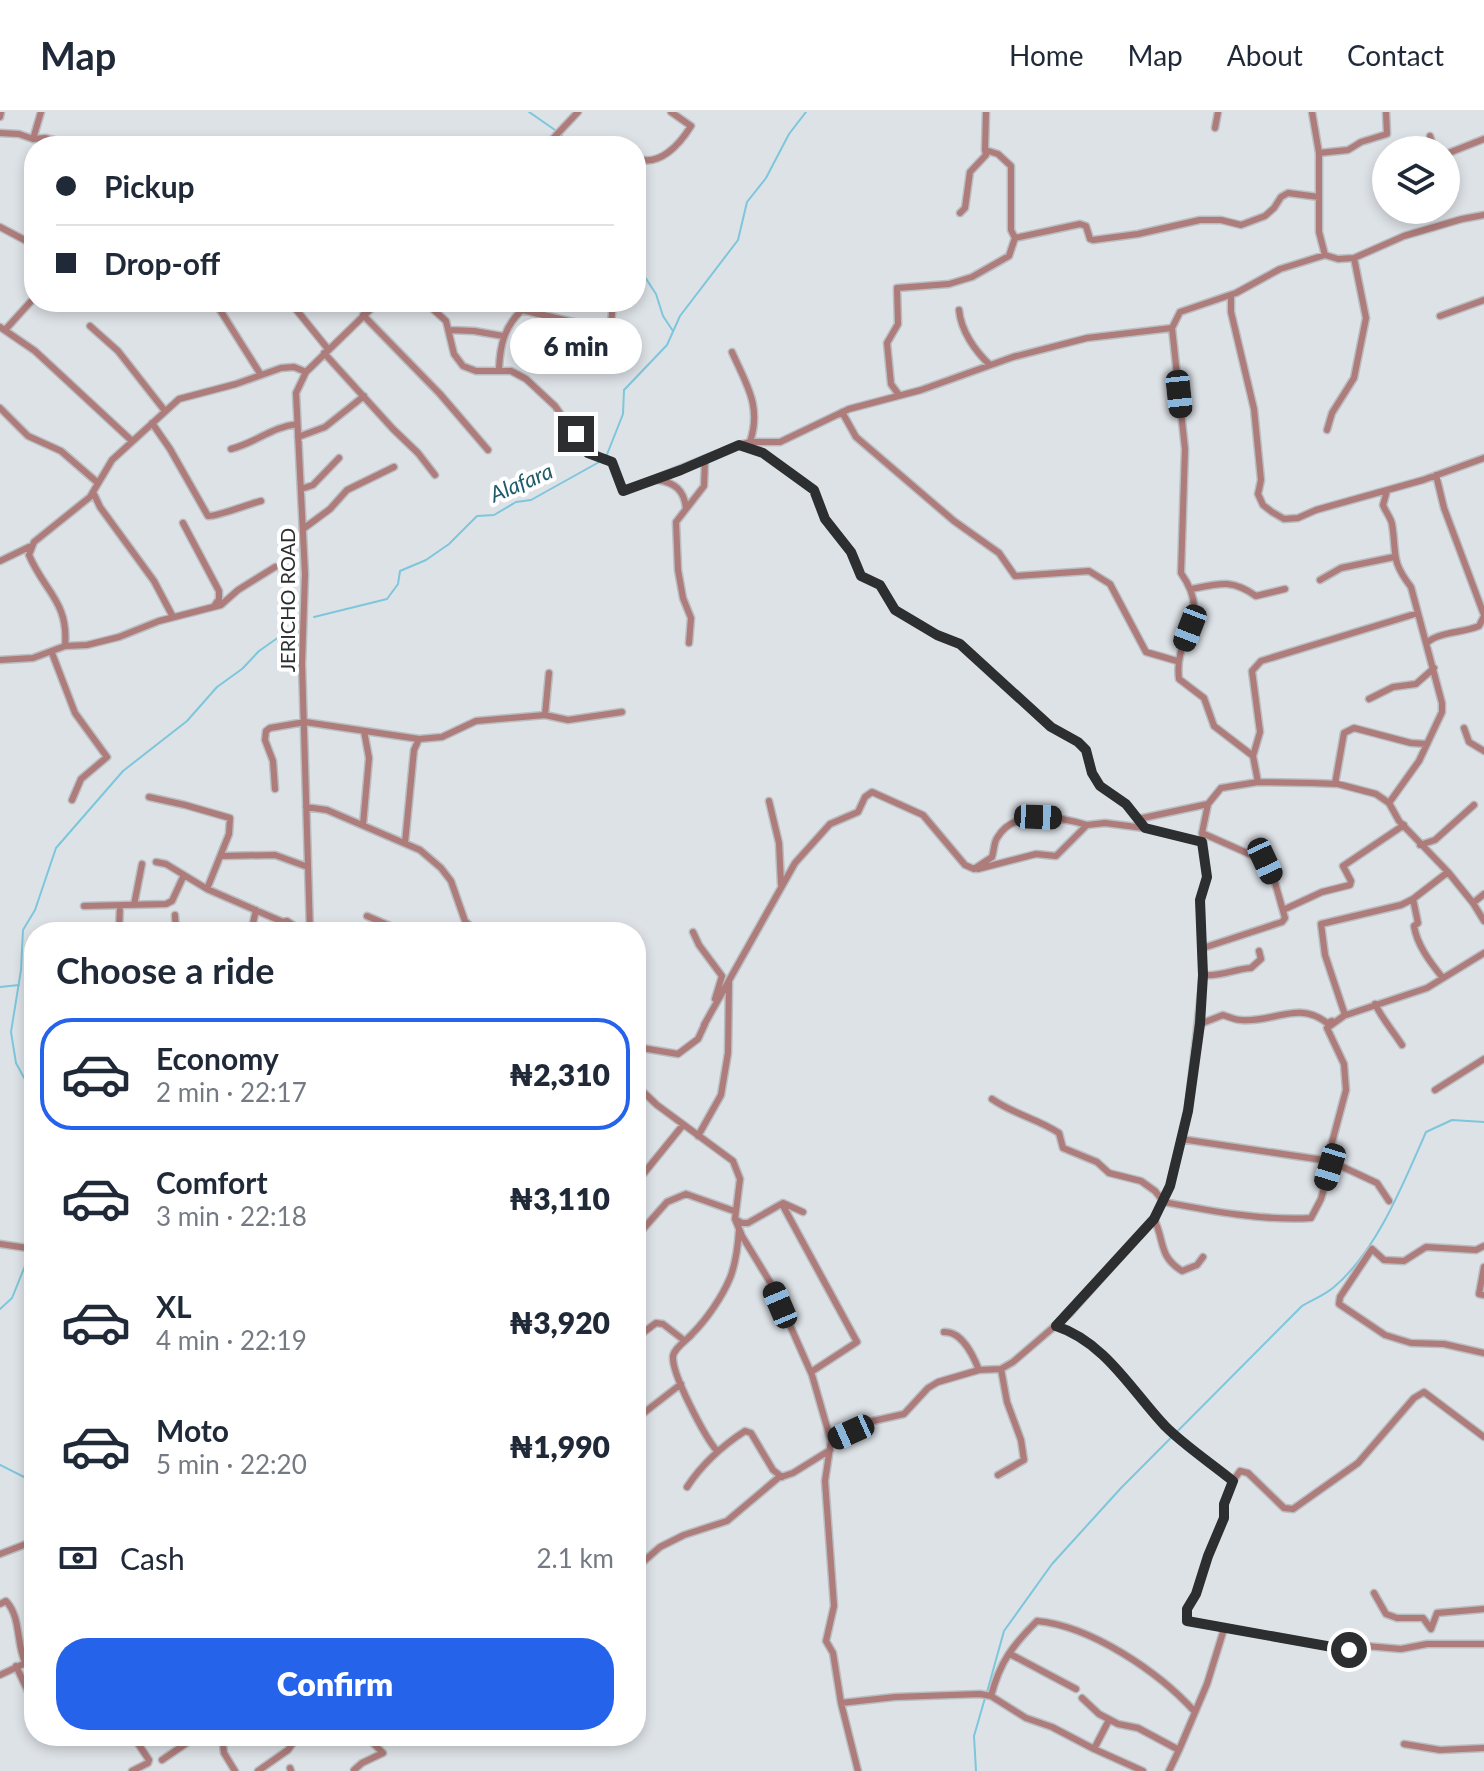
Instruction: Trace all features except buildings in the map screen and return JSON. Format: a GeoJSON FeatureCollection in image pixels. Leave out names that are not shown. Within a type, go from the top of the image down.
{"type":"FeatureCollection","features":[{"type":"Feature","properties":{"kind":"street"},"geometry":{"type":"LineString","coordinates":[[34,136],[41,112]]}},
{"type":"Feature","properties":{"kind":"street"},"geometry":{"type":"LineString","coordinates":[[555,136],[578,112]]}},
{"type":"Feature","properties":{"kind":"street"},"geometry":{"type":"LineString","coordinates":[[646,162],[656,160],[682,141],[691,126],[671,112]]}},
{"type":"Feature","properties":{"kind":"street"},"geometry":{"type":"LineString","coordinates":[[960,213],[965,208],[970,172],[986,155],[986,112]]}},
{"type":"Feature","properties":{"kind":"street"},"geometry":{"type":"LineString","coordinates":[[1215,128],[1218,112]]}},
{"type":"Feature","properties":{"kind":"street"},"geometry":{"type":"LineString","coordinates":[[1312,112],[1319,153],[1320,242],[1325,255]]}},
{"type":"Feature","properties":{"kind":"street"},"geometry":{"type":"LineString","coordinates":[[1319,153],[1348,150],[1361,142],[1387,134],[1386,112]]}},
{"type":"Feature","properties":{"kind":"street"},"geometry":{"type":"LineString","coordinates":[[0,133],[25,136]]}},
{"type":"Feature","properties":{"kind":"street"},"geometry":{"type":"LineString","coordinates":[[1460,148],[1484,139]]}},
{"type":"Feature","properties":{"kind":"street"},"geometry":{"type":"LineString","coordinates":[[899,395],[891,384],[887,343],[898,324],[897,288],[949,284],[972,277],[1009,256],[1015,238],[1011,230],[1011,166],[998,154],[985,150]]}},
{"type":"Feature","properties":{"kind":"street"},"geometry":{"type":"LineString","coordinates":[[1015,238],[1080,224],[1086,226],[1093,240],[1200,220],[1221,220],[1241,225],[1265,216],[1284,194],[1319,197]]}},
{"type":"Feature","properties":{"kind":"street"},"geometry":{"type":"LineString","coordinates":[[1253,756],[1214,726],[1204,698],[1179,679],[1177,661],[1194,617],[1192,589],[1181,573],[1185,449],[1172,328],[1180,312],[1231,295],[1280,269],[1325,255],[1338,259],[1354,258],[1404,236],[1484,215]]}},
{"type":"Feature","properties":{"kind":"street"},"geometry":{"type":"LineString","coordinates":[[0,227],[24,240]]}},
{"type":"Feature","properties":{"kind":"street"},"geometry":{"type":"LineString","coordinates":[[1327,430],[1332,413],[1354,378],[1366,318],[1354,258]]}},
{"type":"Feature","properties":{"kind":"street"},"geometry":{"type":"LineString","coordinates":[[1231,295],[1233,325],[1254,409],[1261,480],[1258,494],[1263,505],[1284,519],[1291,520],[1484,458]]}},
{"type":"Feature","properties":{"kind":"street"},"geometry":{"type":"LineString","coordinates":[[1440,316],[1484,300]]}},
{"type":"Feature","properties":{"kind":"street"},"geometry":{"type":"LineString","coordinates":[[24,308],[3,328],[35,351],[132,441]]}},
{"type":"Feature","properties":{"kind":"street"},"geometry":{"type":"LineString","coordinates":[[959,310],[974,349],[990,365]]}},
{"type":"Feature","properties":{"kind":"street"},"geometry":{"type":"LineString","coordinates":[[221,312],[261,375]]}},
{"type":"Feature","properties":{"kind":"street"},"geometry":{"type":"LineString","coordinates":[[297,312],[364,396],[435,475]]}},
{"type":"Feature","properties":{"kind":"street","name":"JERICHO ROAD"},"geometry":{"type":"LineString","coordinates":[[310,922],[303,529],[296,393],[306,372],[366,312]]}},
{"type":"Feature","properties":{"kind":"street"},"geometry":{"type":"LineString","coordinates":[[436,312],[446,321],[454,354],[463,366],[476,371],[511,371],[526,379],[555,406],[588,453],[612,462],[623,491],[739,445],[780,442],[842,412],[921,390],[990,365],[1087,338],[1172,328]]}},
{"type":"Feature","properties":{"kind":"street"},"geometry":{"type":"LineString","coordinates":[[499,369],[503,336],[520,312]]}},
{"type":"Feature","properties":{"kind":"street"},"geometry":{"type":"LineString","coordinates":[[538,312],[603,329],[611,324],[612,312]]}},
{"type":"Feature","properties":{"kind":"street"},"geometry":{"type":"LineString","coordinates":[[363,315],[440,394],[488,450]]}},
{"type":"Feature","properties":{"kind":"street"},"geometry":{"type":"LineString","coordinates":[[90,326],[118,351],[165,411]]}},
{"type":"Feature","properties":{"kind":"street"},"geometry":{"type":"LineString","coordinates":[[450,330],[503,336]]}},
{"type":"Feature","properties":{"kind":"street"},"geometry":{"type":"LineString","coordinates":[[732,352],[747,381],[755,406],[755,429],[750,442]]}},
{"type":"Feature","properties":{"kind":"street"},"geometry":{"type":"LineString","coordinates":[[0,561],[31,546],[52,526],[79,508],[93,492],[112,460],[187,395],[287,367],[306,372]]}},
{"type":"Feature","properties":{"kind":"street"},"geometry":{"type":"LineString","coordinates":[[298,437],[325,427],[364,396]]}},
{"type":"Feature","properties":{"kind":"street"},"geometry":{"type":"LineString","coordinates":[[0,408],[28,436],[61,451],[98,483]]}},
{"type":"Feature","properties":{"kind":"street"},"geometry":{"type":"LineString","coordinates":[[842,412],[856,437],[954,521],[999,553],[1015,576],[1089,571],[1110,584],[1146,652],[1177,661]]}},
{"type":"Feature","properties":{"kind":"street"},"geometry":{"type":"LineString","coordinates":[[152,423],[208,516],[261,501]]}},
{"type":"Feature","properties":{"kind":"street"},"geometry":{"type":"LineString","coordinates":[[231,449],[250,444],[278,427],[297,424]]}},
{"type":"Feature","properties":{"kind":"street"},"geometry":{"type":"LineString","coordinates":[[739,445],[763,453],[814,490],[825,519],[851,552],[861,576],[880,585],[895,610],[937,635],[960,644],[1051,727],[1078,742],[1086,750],[1092,773],[1100,786],[1120,799],[1145,828]]}},
{"type":"Feature","properties":{"kind":"street"},"geometry":{"type":"LineString","coordinates":[[301,489],[313,485],[339,458]]}},
{"type":"Feature","properties":{"kind":"street"},"geometry":{"type":"LineString","coordinates":[[689,643],[691,618],[683,598],[678,570],[676,522],[704,486],[705,460]]}},
{"type":"Feature","properties":{"kind":"street"},"geometry":{"type":"LineString","coordinates":[[303,529],[330,509],[347,490],[394,467]]}},
{"type":"Feature","properties":{"kind":"street"},"geometry":{"type":"LineString","coordinates":[[1427,643],[1434,637],[1479,626],[1484,616],[1444,508],[1436,475]]}},
{"type":"Feature","properties":{"kind":"street"},"geometry":{"type":"LineString","coordinates":[[655,480],[678,488],[685,495],[686,508]]}},
{"type":"Feature","properties":{"kind":"street"},"geometry":{"type":"LineString","coordinates":[[1388,490],[1383,505],[1391,521],[1394,557],[1403,579],[1411,587],[1442,703],[1442,712],[1427,744],[1389,803]]}},
{"type":"Feature","properties":{"kind":"street"},"geometry":{"type":"LineString","coordinates":[[93,492],[100,507],[154,581],[173,617]]}},
{"type":"Feature","properties":{"kind":"street"},"geometry":{"type":"LineString","coordinates":[[183,523],[219,591],[215,605]]}},
{"type":"Feature","properties":{"kind":"street"},"geometry":{"type":"LineString","coordinates":[[31,546],[30,559],[54,594],[63,614],[65,646]]}},
{"type":"Feature","properties":{"kind":"street"},"geometry":{"type":"LineString","coordinates":[[1320,580],[1341,568],[1394,557]]}},
{"type":"Feature","properties":{"kind":"street"},"geometry":{"type":"LineString","coordinates":[[0,660],[33,658],[65,646],[87,645],[119,637],[228,601],[238,590],[275,567]]}},
{"type":"Feature","properties":{"kind":"street"},"geometry":{"type":"LineString","coordinates":[[1192,589],[1223,583],[1241,585],[1256,596],[1285,589]]}},
{"type":"Feature","properties":{"kind":"street"},"geometry":{"type":"LineString","coordinates":[[1258,782],[1253,756],[1260,732],[1252,671],[1261,661],[1418,613]]}},
{"type":"Feature","properties":{"kind":"street"},"geometry":{"type":"LineString","coordinates":[[52,653],[75,713],[107,757],[81,779],[72,800]]}},
{"type":"Feature","properties":{"kind":"street"},"geometry":{"type":"LineString","coordinates":[[1369,699],[1393,687],[1416,684],[1434,668]]}},
{"type":"Feature","properties":{"kind":"street"},"geometry":{"type":"LineString","coordinates":[[545,715],[549,673]]}},
{"type":"Feature","properties":{"kind":"street"},"geometry":{"type":"LineString","coordinates":[[275,789],[266,731],[305,722],[419,739],[442,737],[476,721],[545,715],[568,720],[622,712]]}},
{"type":"Feature","properties":{"kind":"street"},"geometry":{"type":"LineString","coordinates":[[1335,784],[1344,733],[1354,728],[1411,743],[1427,744]]}},
{"type":"Feature","properties":{"kind":"street"},"geometry":{"type":"LineString","coordinates":[[1464,728],[1469,742],[1484,751]]}},
{"type":"Feature","properties":{"kind":"street"},"geometry":{"type":"LineString","coordinates":[[363,825],[369,758],[364,731]]}},
{"type":"Feature","properties":{"kind":"street"},"geometry":{"type":"LineString","coordinates":[[405,843],[414,750],[419,739]]}},
{"type":"Feature","properties":{"kind":"street"},"geometry":{"type":"LineString","coordinates":[[831,1441],[864,1423],[904,1414],[928,1388],[938,1382],[979,1370],[1001,1369],[1013,1362],[1056,1326],[1154,1219],[1164,1202],[1188,1111],[1203,975],[1200,900],[1207,877],[1202,833],[1208,804],[1221,788],[1258,782],[1335,784],[1376,794],[1389,803],[1399,821],[1448,872],[1484,921]]}},
{"type":"Feature","properties":{"kind":"street"},"geometry":{"type":"LineString","coordinates":[[704,1025],[766,918],[781,884],[815,839],[834,821],[858,812],[865,797],[872,792],[923,815],[965,865],[974,869],[1036,854],[1056,856],[1087,825]]}},
{"type":"Feature","properties":{"kind":"street"},"geometry":{"type":"LineString","coordinates":[[149,797],[229,817],[229,834],[207,889]]}},
{"type":"Feature","properties":{"kind":"street"},"geometry":{"type":"LineString","coordinates":[[769,801],[779,843],[781,884]]}},
{"type":"Feature","properties":{"kind":"street"},"geometry":{"type":"LineString","coordinates":[[1138,819],[1208,804]]}},
{"type":"Feature","properties":{"kind":"street"},"geometry":{"type":"LineString","coordinates":[[1420,845],[1435,840],[1474,805]]}},
{"type":"Feature","properties":{"kind":"street"},"geometry":{"type":"LineString","coordinates":[[306,807],[327,810],[420,850],[451,881],[466,922]]}},
{"type":"Feature","properties":{"kind":"street"},"geometry":{"type":"LineString","coordinates":[[974,869],[992,857],[997,837],[1025,819],[1064,818],[1087,825],[1105,823],[1145,828],[1202,842]]}},
{"type":"Feature","properties":{"kind":"street"},"geometry":{"type":"LineString","coordinates":[[1283,910],[1322,892],[1350,885],[1351,881],[1344,870],[1346,864],[1404,825]]}},
{"type":"Feature","properties":{"kind":"street"},"geometry":{"type":"LineString","coordinates":[[1202,833],[1264,859],[1274,879],[1284,921],[1203,948]]}},
{"type":"Feature","properties":{"kind":"street"},"geometry":{"type":"LineString","coordinates":[[221,856],[275,855],[308,867]]}},
{"type":"Feature","properties":{"kind":"street"},"geometry":{"type":"LineString","coordinates":[[156,862],[166,864],[207,889],[284,922]]}},
{"type":"Feature","properties":{"kind":"street"},"geometry":{"type":"LineString","coordinates":[[134,905],[142,864]]}},
{"type":"Feature","properties":{"kind":"street"},"geometry":{"type":"LineString","coordinates":[[1345,1015],[1325,955],[1321,924],[1380,911],[1413,899],[1448,872]]}},
{"type":"Feature","properties":{"kind":"street"},"geometry":{"type":"LineString","coordinates":[[84,906],[170,903],[184,875]]}},
{"type":"Feature","properties":{"kind":"street"},"geometry":{"type":"LineString","coordinates":[[1473,903],[1484,894]]}},
{"type":"Feature","properties":{"kind":"street"},"geometry":{"type":"LineString","coordinates":[[1413,899],[1418,923],[1414,926],[1416,936],[1425,949],[1427,959],[1442,977]]}},
{"type":"Feature","properties":{"kind":"street"},"geometry":{"type":"LineString","coordinates":[[119,922],[120,906]]}},
{"type":"Feature","properties":{"kind":"street"},"geometry":{"type":"LineString","coordinates":[[253,922],[256,910]]}},
{"type":"Feature","properties":{"kind":"street"},"geometry":{"type":"LineString","coordinates":[[175,915],[175,922]]}},
{"type":"Feature","properties":{"kind":"street"},"geometry":{"type":"LineString","coordinates":[[367,916],[381,922]]}},
{"type":"Feature","properties":{"kind":"street"},"geometry":{"type":"LineString","coordinates":[[646,1049],[678,1054],[698,1039],[704,1025],[722,976],[693,932]]}},
{"type":"Feature","properties":{"kind":"street"},"geometry":{"type":"LineString","coordinates":[[1203,975],[1217,977],[1251,968],[1261,959],[1259,951]]}},
{"type":"Feature","properties":{"kind":"street"},"geometry":{"type":"LineString","coordinates":[[1200,1024],[1223,1015],[1238,1020],[1300,1012],[1314,1013],[1327,1023],[1427,988],[1484,953]]}},
{"type":"Feature","properties":{"kind":"street"},"geometry":{"type":"LineString","coordinates":[[698,1136],[721,1095],[728,1053],[729,978]]}},
{"type":"Feature","properties":{"kind":"street"},"geometry":{"type":"LineString","coordinates":[[1375,1004],[1387,1027],[1392,1029],[1402,1045]]}},
{"type":"Feature","properties":{"kind":"street"},"geometry":{"type":"LineString","coordinates":[[992,1099],[1006,1109],[1049,1126],[1059,1133],[1063,1148],[1097,1162],[1109,1173],[1141,1181],[1164,1202],[1217,1212],[1311,1218],[1321,1199],[1346,1090],[1346,1070],[1327,1028],[1345,1015]]}},
{"type":"Feature","properties":{"kind":"street"},"geometry":{"type":"LineString","coordinates":[[1435,1090],[1484,1059]]}},
{"type":"Feature","properties":{"kind":"street"},"geometry":{"type":"LineString","coordinates":[[646,1095],[733,1161],[738,1169],[740,1179],[735,1215],[739,1229],[773,1287],[811,1372],[831,1441],[825,1481],[834,1606],[826,1641],[833,1653],[841,1703],[858,1771]]}},
{"type":"Feature","properties":{"kind":"street"},"geometry":{"type":"LineString","coordinates":[[646,1171],[683,1125]]}},
{"type":"Feature","properties":{"kind":"street"},"geometry":{"type":"LineString","coordinates":[[1181,1139],[1330,1161],[1377,1183],[1389,1201]]}},
{"type":"Feature","properties":{"kind":"street"},"geometry":{"type":"LineString","coordinates":[[646,1226],[667,1202],[686,1194],[748,1223],[782,1204]]}},
{"type":"Feature","properties":{"kind":"street"},"geometry":{"type":"LineString","coordinates":[[782,1204],[803,1212]]}},
{"type":"Feature","properties":{"kind":"street"},"geometry":{"type":"LineString","coordinates":[[782,1204],[857,1342],[811,1372]]}},
{"type":"Feature","properties":{"kind":"street"},"geometry":{"type":"LineString","coordinates":[[1154,1219],[1160,1230],[1163,1255],[1172,1265],[1182,1271],[1197,1265],[1203,1257]]}},
{"type":"Feature","properties":{"kind":"street"},"geometry":{"type":"LineString","coordinates":[[717,1451],[704,1434],[681,1384],[673,1358],[713,1308],[730,1277],[739,1229]]}},
{"type":"Feature","properties":{"kind":"street"},"geometry":{"type":"LineString","coordinates":[[0,1244],[24,1248]]}},
{"type":"Feature","properties":{"kind":"street"},"geometry":{"type":"LineString","coordinates":[[1484,1247],[1476,1250],[1426,1247],[1404,1261],[1384,1260],[1372,1249],[1340,1297],[1339,1304],[1385,1335],[1411,1343],[1444,1344],[1484,1353]]}},
{"type":"Feature","properties":{"kind":"street"},"geometry":{"type":"LineString","coordinates":[[1484,1267],[1479,1294],[1484,1295]]}},
{"type":"Feature","properties":{"kind":"street"},"geometry":{"type":"LineString","coordinates":[[646,1330],[656,1323],[663,1324],[685,1341]]}},
{"type":"Feature","properties":{"kind":"street"},"geometry":{"type":"LineString","coordinates":[[1056,1326],[1073,1334],[1117,1367],[1168,1429],[1233,1481]]}},
{"type":"Feature","properties":{"kind":"street"},"geometry":{"type":"LineString","coordinates":[[944,1332],[951,1331],[960,1338],[979,1370]]}},
{"type":"Feature","properties":{"kind":"street"},"geometry":{"type":"LineString","coordinates":[[998,1475],[1024,1460],[1001,1369]]}},
{"type":"Feature","properties":{"kind":"street"},"geometry":{"type":"LineString","coordinates":[[646,1411],[681,1384]]}},
{"type":"Feature","properties":{"kind":"street"},"geometry":{"type":"LineString","coordinates":[[1484,1437],[1424,1392],[1414,1398],[1358,1463],[1293,1509],[1284,1508],[1248,1473],[1240,1471],[1224,1504],[1224,1518],[1196,1594],[1187,1609],[1187,1621],[1349,1650],[1366,1646],[1401,1649],[1445,1643],[1484,1644]]}},
{"type":"Feature","properties":{"kind":"street"},"geometry":{"type":"LineString","coordinates":[[687,1487],[702,1465],[717,1451],[748,1431],[773,1470],[782,1477]]}},
{"type":"Feature","properties":{"kind":"street"},"geometry":{"type":"LineString","coordinates":[[646,1559],[660,1547],[684,1535],[727,1521],[740,1513],[767,1486],[807,1466],[830,1450]]}},
{"type":"Feature","properties":{"kind":"street"},"geometry":{"type":"LineString","coordinates":[[0,1554],[24,1545]]}},
{"type":"Feature","properties":{"kind":"street"},"geometry":{"type":"LineString","coordinates":[[1374,1593],[1386,1614],[1397,1618],[1423,1618],[1445,1643]]}},
{"type":"Feature","properties":{"kind":"street"},"geometry":{"type":"LineString","coordinates":[[0,1604],[6,1601],[10,1605],[18,1624],[18,1644],[24,1659]]}},
{"type":"Feature","properties":{"kind":"street"},"geometry":{"type":"LineString","coordinates":[[1431,1629],[1437,1613],[1484,1609]]}},
{"type":"Feature","properties":{"kind":"street"},"geometry":{"type":"LineString","coordinates":[[991,1696],[1000,1665],[1020,1637],[1037,1621],[1053,1623],[1092,1637],[1136,1662],[1195,1712]]}},
{"type":"Feature","properties":{"kind":"street"},"geometry":{"type":"LineString","coordinates":[[1169,1771],[1207,1684],[1224,1629]]}},
{"type":"Feature","properties":{"kind":"street"},"geometry":{"type":"LineString","coordinates":[[1010,1654],[1076,1689]]}},
{"type":"Feature","properties":{"kind":"street"},"geometry":{"type":"LineString","coordinates":[[0,1675],[24,1662]]}},
{"type":"Feature","properties":{"kind":"street"},"geometry":{"type":"LineString","coordinates":[[16,1666],[24,1683]]}},
{"type":"Feature","properties":{"kind":"street"},"geometry":{"type":"LineString","coordinates":[[841,1703],[895,1697],[991,1696],[1026,1718],[1052,1727],[1143,1771]]}},
{"type":"Feature","properties":{"kind":"street"},"geometry":{"type":"LineString","coordinates":[[1082,1698],[1109,1720],[1138,1728],[1179,1750]]}},
{"type":"Feature","properties":{"kind":"street"},"geometry":{"type":"LineString","coordinates":[[1094,1749],[1109,1720]]}},
{"type":"Feature","properties":{"kind":"street"},"geometry":{"type":"LineString","coordinates":[[1404,1744],[1440,1750],[1484,1748]]}},
{"type":"Feature","properties":{"kind":"street"},"geometry":{"type":"LineString","coordinates":[[132,1771],[149,1760],[140,1746]]}},
{"type":"Feature","properties":{"kind":"street"},"geometry":{"type":"LineString","coordinates":[[162,1760],[182,1746]]}},
{"type":"Feature","properties":{"kind":"street"},"geometry":{"type":"LineString","coordinates":[[223,1746],[235,1771]]}},
{"type":"Feature","properties":{"kind":"street"},"geometry":{"type":"LineString","coordinates":[[258,1771],[293,1746]]}},
{"type":"Feature","properties":{"kind":"street"},"geometry":{"type":"LineString","coordinates":[[355,1771],[383,1753],[376,1746]]}},
{"type":"Feature","properties":{"kind":"waterway"},"geometry":{"type":"LineString","coordinates":[[529,112],[555,130]]}},
{"type":"Feature","properties":{"kind":"waterway","name":"Alafara"},"geometry":{"type":"LineString","coordinates":[[606,457],[623,414],[624,390],[667,345],[680,316],[738,240],[747,202],[766,178],[789,134],[806,112]]}},
{"type":"Feature","properties":{"kind":"waterway"},"geometry":{"type":"LineString","coordinates":[[646,279],[673,331]]}},
{"type":"Feature","properties":{"kind":"waterway","name":"Alafara"},"geometry":{"type":"LineString","coordinates":[[314,617],[387,599],[398,584],[400,571],[426,560],[449,544],[477,516],[494,515],[516,502],[531,500],[601,461]]}},
{"type":"Feature","properties":{"kind":"waterway","name":"Alafara"},"geometry":{"type":"LineString","coordinates":[[28,922],[35,910],[56,848],[123,771],[187,721],[217,687],[242,669],[259,651],[296,625]]}},
{"type":"Feature","properties":{"kind":"waterway","name":"Alafara"},"geometry":{"type":"LineString","coordinates":[[24,928],[11,1032],[16,1063],[24,1078]]}},
{"type":"Feature","properties":{"kind":"waterway"},"geometry":{"type":"LineString","coordinates":[[0,987],[19,985]]}},
{"type":"Feature","properties":{"kind":"waterway"},"geometry":{"type":"LineString","coordinates":[[987,1692],[1004,1631],[1052,1564],[1121,1488],[1302,1306],[1330,1290],[1349,1272],[1388,1215],[1426,1132],[1452,1120],[1484,1122]]}},
{"type":"Feature","properties":{"kind":"waterway","name":"Alafara"},"geometry":{"type":"LineString","coordinates":[[0,1309],[12,1298],[24,1268]]}},
{"type":"Feature","properties":{"kind":"waterway"},"geometry":{"type":"LineString","coordinates":[[0,1465],[24,1477]]}},
{"type":"Feature","properties":{"kind":"waterway"},"geometry":{"type":"LineString","coordinates":[[976,1771],[974,1736],[985,1698]]}},
{"type":"Feature","properties":{"kind":"route"},"geometry":{"type":"LineString","coordinates":[[576,434],[588,453],[612,462],[623,491],[739,445],[763,453],[817,493],[825,519],[851,552],[861,576],[880,585],[895,610],[937,635],[960,644],[1051,727],[1083,746],[1100,786],[1126,804],[1145,828],[1202,842],[1207,877],[1200,900],[1203,975],[1200,1024],[1188,1111],[1170,1186],[1154,1219],[1056,1326],[1073,1334],[1117,1367],[1174,1435],[1233,1481],[1224,1504],[1224,1518],[1196,1594],[1187,1609],[1187,1621],[1349,1650]]}}]}
